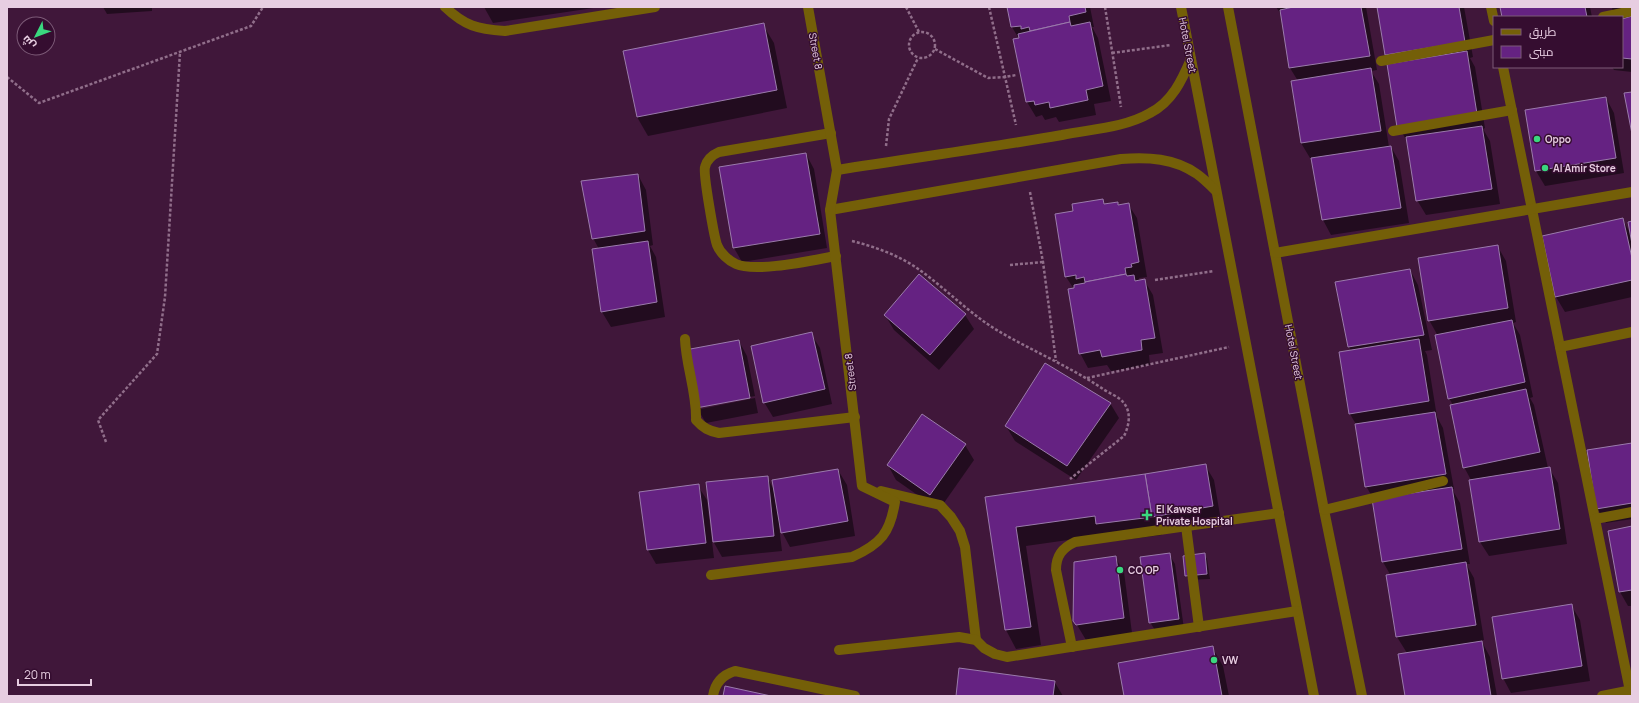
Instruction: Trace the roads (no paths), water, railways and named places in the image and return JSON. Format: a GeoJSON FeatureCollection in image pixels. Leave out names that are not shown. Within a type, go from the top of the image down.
{"type":"FeatureCollection","features":[{"type":"Feature","properties":{"kind":"street"},"geometry":{"type":"LineString","coordinates":[[445,7],[463,22],[483,30],[504,31],[655,7]]}},
{"type":"Feature","properties":{"kind":"street","name":"Street 8"},"geometry":{"type":"LineString","coordinates":[[808,7],[837,170],[830,210],[862,486]]}},
{"type":"Feature","properties":{"kind":"street","name":"Hotel Street"},"geometry":{"type":"LineString","coordinates":[[1181,7],[1314,696]]}},
{"type":"Feature","properties":{"kind":"street","name":"Hotel Street"},"geometry":{"type":"LineString","coordinates":[[1228,7],[1324,510],[1362,696]]}},
{"type":"Feature","properties":{"kind":"street"},"geometry":{"type":"LineString","coordinates":[[1608,16],[1632,11]]}},
{"type":"Feature","properties":{"kind":"street"},"geometry":{"type":"LineString","coordinates":[[1381,61],[1493,40]]}},
{"type":"Feature","properties":{"kind":"street"},"geometry":{"type":"LineString","coordinates":[[837,170],[1020,142],[1131,122],[1152,112],[1169,98],[1182,80],[1191,59]]}},
{"type":"Feature","properties":{"kind":"street"},"geometry":{"type":"LineString","coordinates":[[1503,68],[1631,692],[1602,696]]}},
{"type":"Feature","properties":{"kind":"street"},"geometry":{"type":"LineString","coordinates":[[1393,131],[1512,110]]}},
{"type":"Feature","properties":{"kind":"street"},"geometry":{"type":"LineString","coordinates":[[831,134],[719,152],[708,159],[704,172],[717,246],[725,257],[736,264],[748,268],[761,268],[836,256]]}},
{"type":"Feature","properties":{"kind":"street"},"geometry":{"type":"LineString","coordinates":[[830,210],[1122,158],[1147,157],[1173,162],[1196,174],[1216,191]]}},
{"type":"Feature","properties":{"kind":"street"},"geometry":{"type":"LineString","coordinates":[[1275,253],[1632,192]]}},
{"type":"Feature","properties":{"kind":"street"},"geometry":{"type":"LineString","coordinates":[[1560,347],[1632,332]]}},
{"type":"Feature","properties":{"kind":"street"},"geometry":{"type":"LineString","coordinates":[[685,338],[685,350],[696,408],[696,420],[710,431],[719,433],[855,417]]}},
{"type":"Feature","properties":{"kind":"street"},"geometry":{"type":"LineString","coordinates":[[1324,510],[1442,481]]}},
{"type":"Feature","properties":{"kind":"street"},"geometry":{"type":"LineString","coordinates":[[711,575],[852,557],[870,550],[883,537],[892,521],[895,502],[862,486]]}},
{"type":"Feature","properties":{"kind":"street"},"geometry":{"type":"LineString","coordinates":[[862,486],[940,505],[951,517],[960,531],[965,547],[976,640]]}},
{"type":"Feature","properties":{"kind":"street"},"geometry":{"type":"LineString","coordinates":[[1595,519],[1632,512]]}},
{"type":"Feature","properties":{"kind":"street"},"geometry":{"type":"LineString","coordinates":[[1072,647],[1056,570],[1056,562],[1062,550],[1075,542],[1279,513]]}},
{"type":"Feature","properties":{"kind":"street"},"geometry":{"type":"LineString","coordinates":[[1186,526],[1199,627]]}},
{"type":"Feature","properties":{"kind":"street"},"geometry":{"type":"LineString","coordinates":[[839,650],[959,637],[976,640],[990,651],[1007,657],[1297,611]]}},
{"type":"Feature","properties":{"kind":"street"},"geometry":{"type":"LineString","coordinates":[[713,696],[714,689],[720,678],[734,671],[856,696]]}},
{"type":"Feature","properties":{"kind":"place","name":"Oppo"},"geometry":{"type":"Point","coordinates":[1537,139]}},
{"type":"Feature","properties":{"kind":"place","name":"Al Amir Store"},"geometry":{"type":"Point","coordinates":[1545,168]}},
{"type":"Feature","properties":{"kind":"place","name":"El Kawser Private Hospital"},"geometry":{"type":"Point","coordinates":[1147,515]}},
{"type":"Feature","properties":{"kind":"place","name":"CO OP"},"geometry":{"type":"Point","coordinates":[1120,570]}},
{"type":"Feature","properties":{"kind":"place","name":"VW"},"geometry":{"type":"Point","coordinates":[1214,660]}}]}
